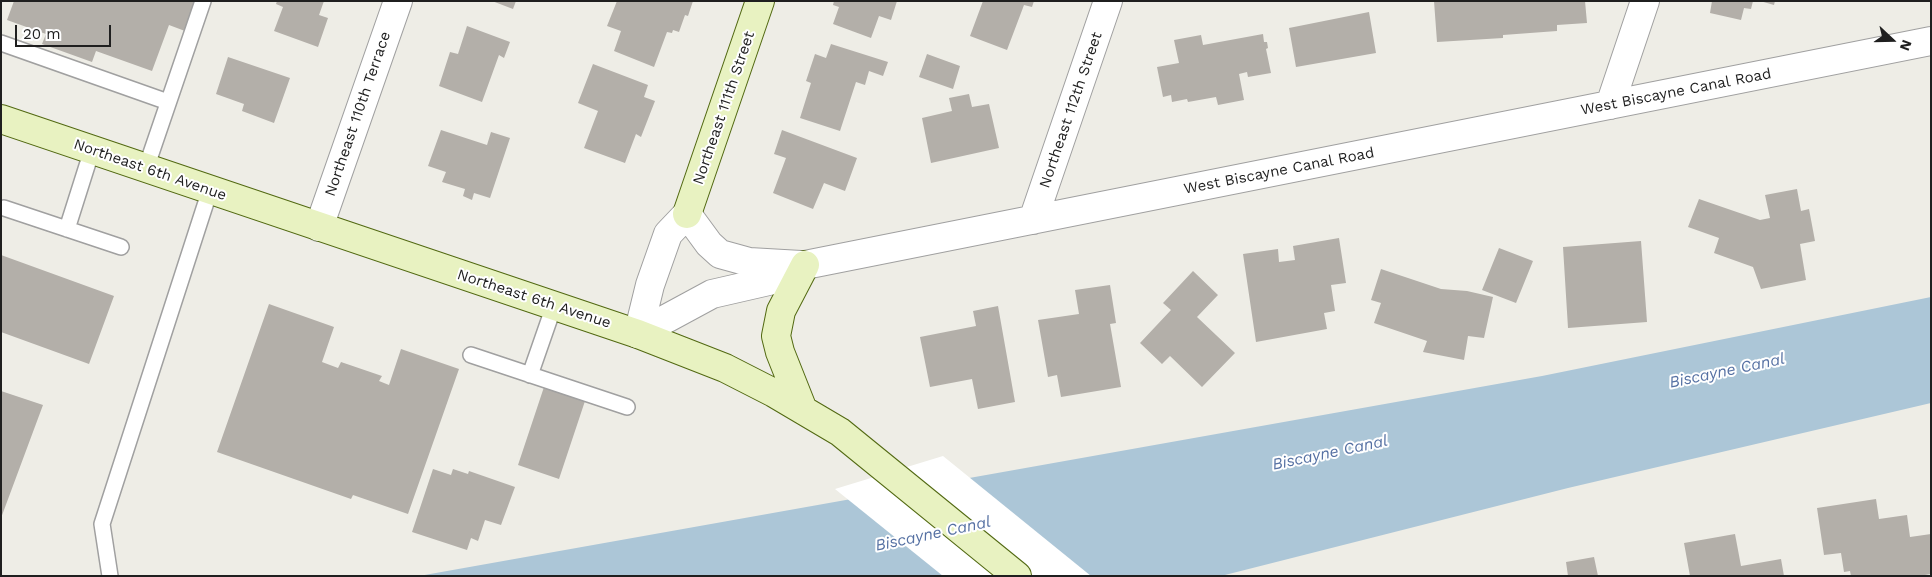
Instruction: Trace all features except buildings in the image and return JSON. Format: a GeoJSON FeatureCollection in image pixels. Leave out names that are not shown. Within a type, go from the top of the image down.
{"type":"FeatureCollection","features":[{"type":"Feature","properties":{"kind":"main road","name":"Northeast 111th Street"},"geometry":{"type":"LineString","coordinates":[[687,214],[760,1]]}},
{"type":"Feature","properties":{"kind":"main road","name":"Northeast 6th Avenue"},"geometry":{"type":"LineString","coordinates":[[1,119],[638,334],[725,368],[840,432],[1017,576]]}},
{"type":"Feature","properties":{"kind":"main road"},"geometry":{"type":"LineString","coordinates":[[803,410],[780,352],[776,336],[781,311],[805,265]]}},
{"type":"Feature","properties":{"kind":"street","name":"Northeast 110th Terrace"},"geometry":{"type":"LineString","coordinates":[[319,227],[398,1]]}},
{"type":"Feature","properties":{"kind":"street","name":"Northeast 112th Street"},"geometry":{"type":"LineString","coordinates":[[1033,220],[1108,1]]}},
{"type":"Feature","properties":{"kind":"street"},"geometry":{"type":"LineString","coordinates":[[1610,105],[1645,1]]}},
{"type":"Feature","properties":{"kind":"street","name":"West Biscayne Canal Road"},"geometry":{"type":"LineString","coordinates":[[638,334],[712,294],[773,280],[805,265],[1931,41]]}},
{"type":"Feature","properties":{"kind":"street"},"geometry":{"type":"LineString","coordinates":[[638,334],[652,277],[668,234],[687,214],[709,244],[720,254],[749,262],[805,265]]}},
{"type":"Feature","properties":{"kind":"lane"},"geometry":{"type":"LineString","coordinates":[[146,168],[203,1]]}},
{"type":"Feature","properties":{"kind":"lane"},"geometry":{"type":"LineString","coordinates":[[1,43],[168,102]]}},
{"type":"Feature","properties":{"kind":"lane"},"geometry":{"type":"LineString","coordinates":[[67,229],[92,150]]}},
{"type":"Feature","properties":{"kind":"lane"},"geometry":{"type":"LineString","coordinates":[[110,576],[102,524],[210,190]]}},
{"type":"Feature","properties":{"kind":"lane"},"geometry":{"type":"LineString","coordinates":[[4,208],[121,247]]}},
{"type":"Feature","properties":{"kind":"lane"},"geometry":{"type":"LineString","coordinates":[[530,375],[554,306]]}},
{"type":"Feature","properties":{"kind":"lane"},"geometry":{"type":"LineString","coordinates":[[471,355],[627,406]]}},
{"type":"Feature","properties":{"kind":"water","name":"Biscayne Canal"},"geometry":{"type":"Polygon","coordinates":[[[1931,297],[1931,403],[1568,488],[1221,576],[419,576],[1542,376],[1931,297]]]}},
{"type":"Feature","properties":{"kind":"pier"},"geometry":{"type":"Polygon","coordinates":[[[943,456],[1091,576],[943,576],[835,489],[943,456]]]}}]}
